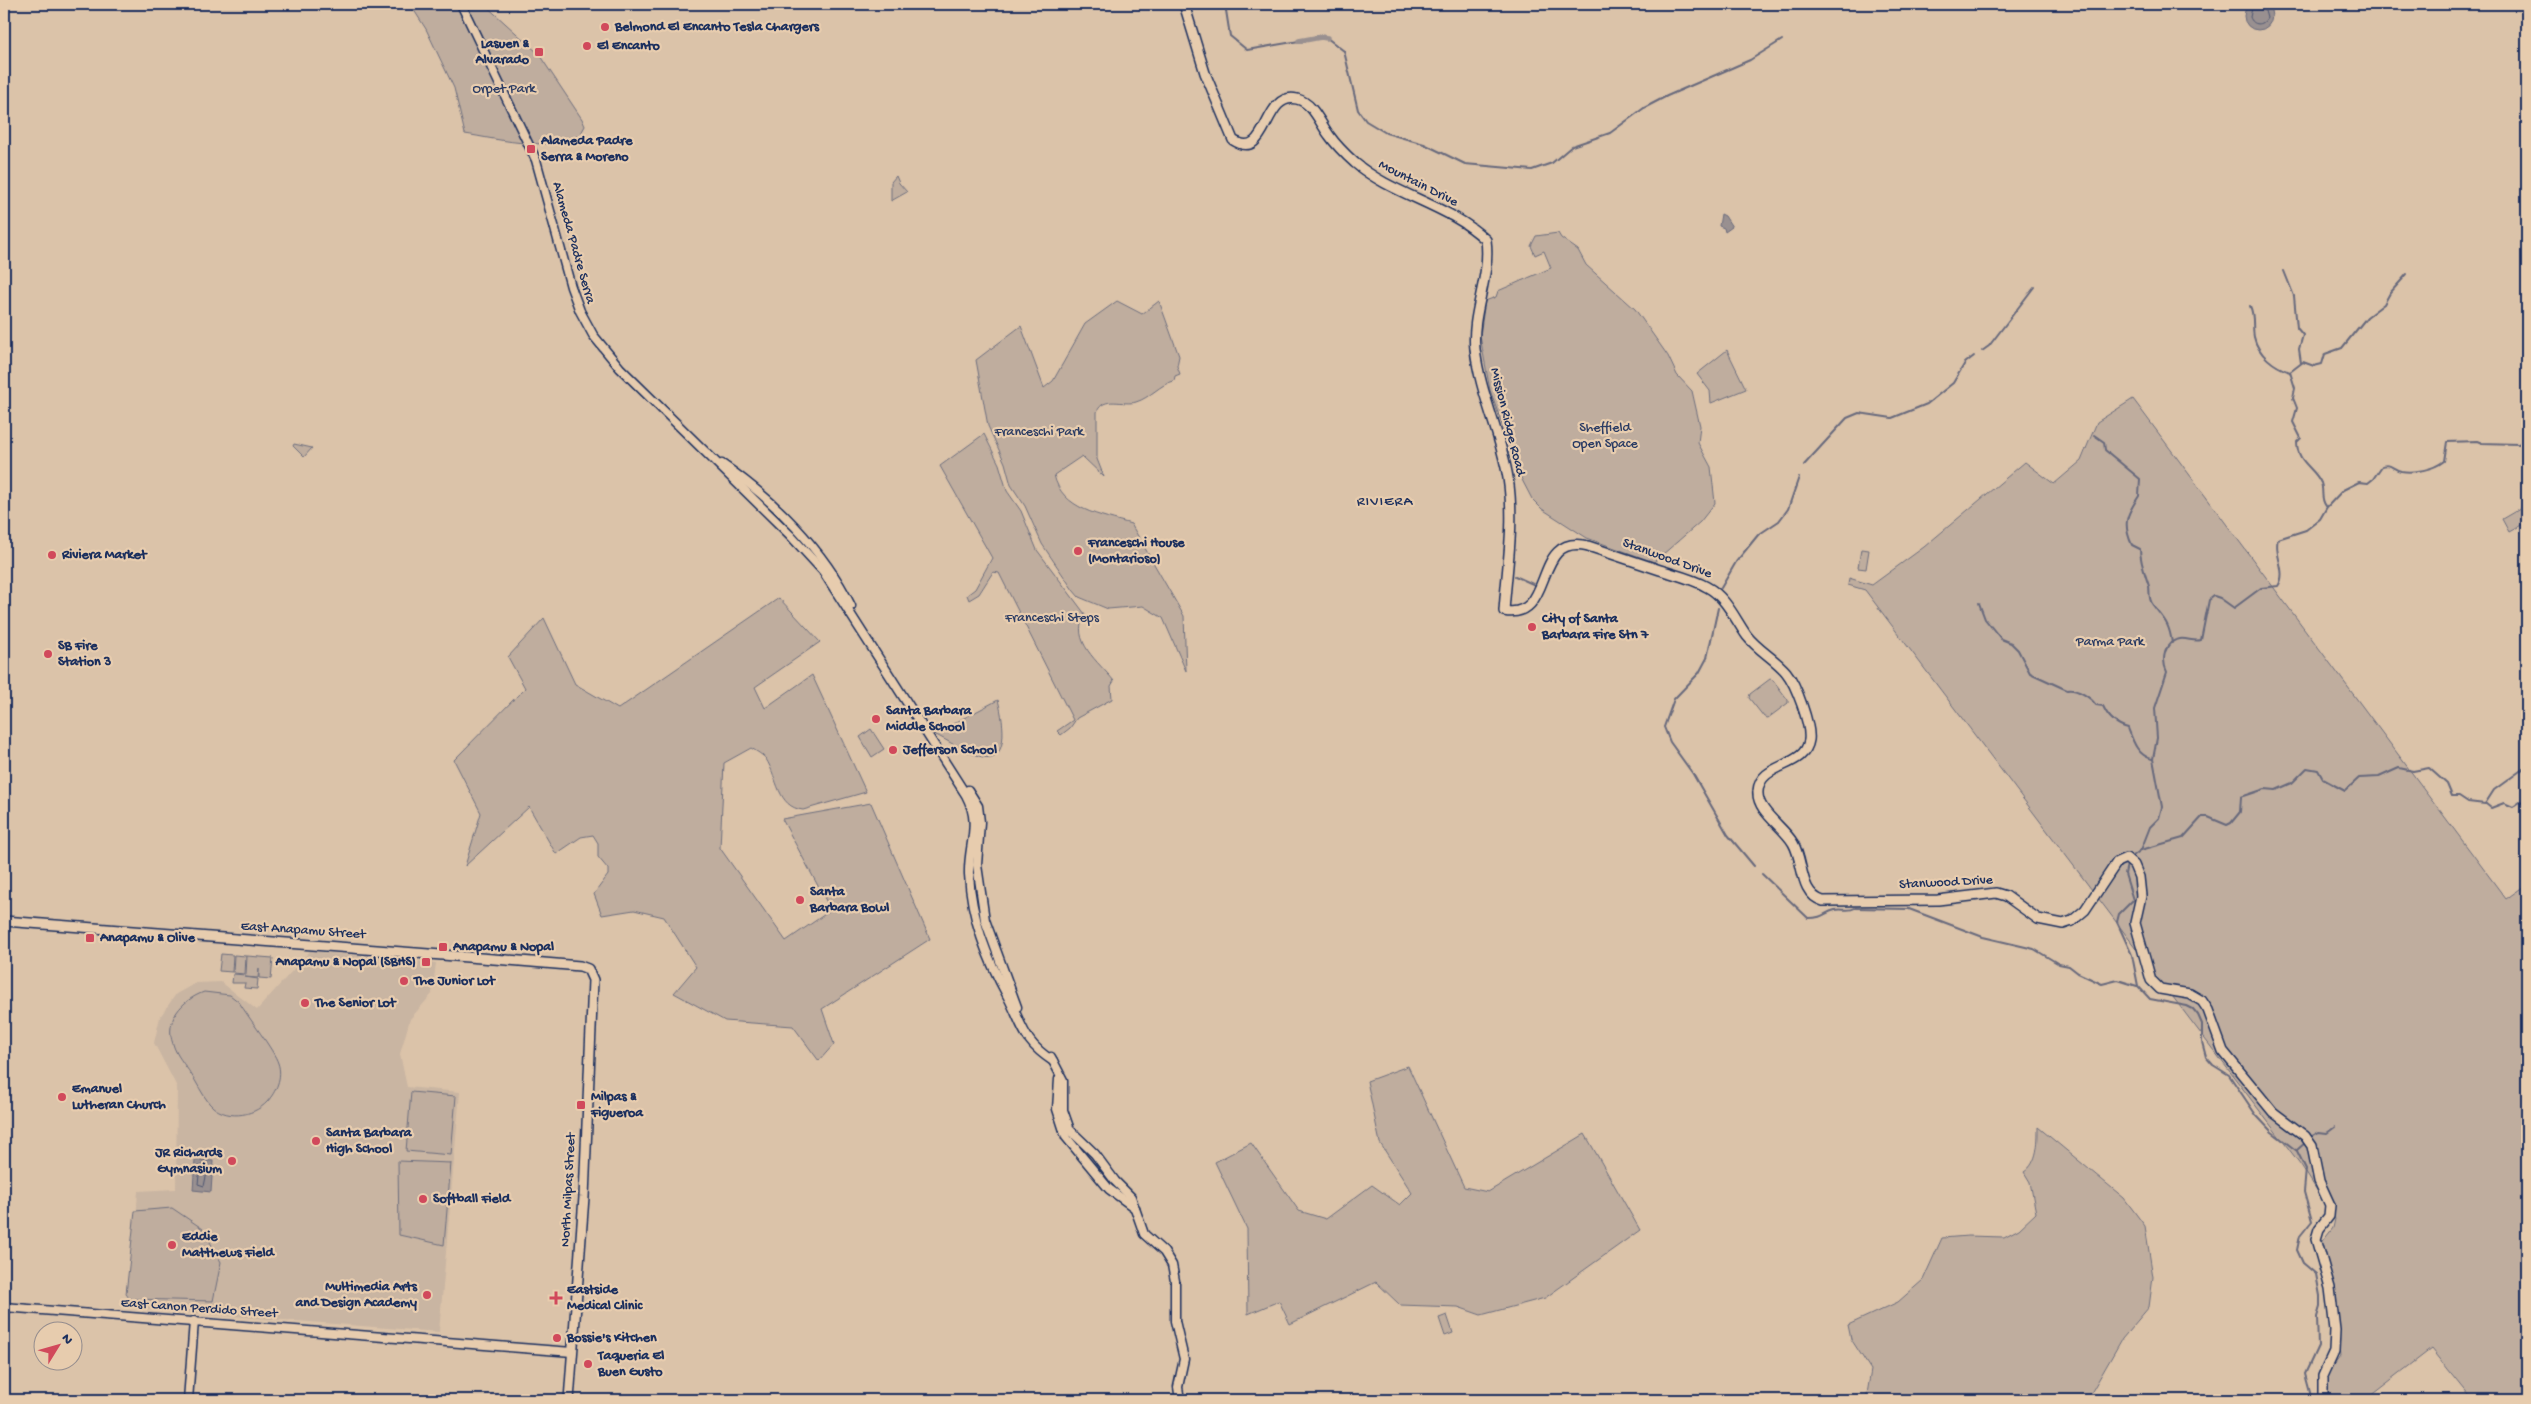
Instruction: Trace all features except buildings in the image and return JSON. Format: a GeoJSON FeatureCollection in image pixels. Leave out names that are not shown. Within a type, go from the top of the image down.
{"type":"FeatureCollection","features":[{"type":"Feature","properties":{"kind":"main road","name":"Mountain Drive"},"geometry":{"type":"LineString","coordinates":[[1184,4],[1205,73],[1233,140],[1245,144],[1257,139],[1278,103],[1288,98],[1298,99],[1309,105],[1338,146],[1372,176],[1444,211],[1478,232],[1486,240]]}},
{"type":"Feature","properties":{"kind":"main road","name":"Mission Ridge Road"},"geometry":{"type":"LineString","coordinates":[[1486,240],[1486,260],[1475,342],[1485,400],[1503,454],[1508,480],[1510,502],[1508,569],[1504,611]]}},
{"type":"Feature","properties":{"kind":"main road","name":"Stanwood Drive"},"geometry":{"type":"LineString","coordinates":[[1504,611],[1517,613],[1528,608],[1556,554],[1566,546],[1574,544],[1588,546],[1691,580],[1715,592],[1749,638],[1788,675],[1798,697],[1808,729],[1806,748],[1794,761],[1765,775],[1760,784],[1758,795],[1764,808],[1794,844],[1800,858],[1807,886],[1812,896],[1820,900],[1938,900],[1993,893],[2006,896],[2038,919],[2063,924],[2072,921],[2085,910],[2117,862],[2124,858],[2131,861],[2138,872],[2141,889],[2135,923],[2151,980],[2160,989],[2190,994],[2202,1001],[2208,1010],[2223,1051],[2273,1112],[2305,1136],[2312,1146],[2318,1181],[2330,1207],[2329,1216],[2319,1229],[2316,1238],[2331,1293],[2335,1330],[2334,1352],[2323,1376],[2324,1400]]}},
{"type":"Feature","properties":{"kind":"main road","name":"East Anapamu Street"},"geometry":{"type":"LineString","coordinates":[[4,921],[580,966],[592,973],[594,980]]}},
{"type":"Feature","properties":{"kind":"main road","name":"North Milpas Street"},"geometry":{"type":"LineString","coordinates":[[568,1400],[584,1197],[594,980]]}},
{"type":"Feature","properties":{"kind":"street","name":"Alameda Padre Serra"},"geometry":{"type":"LineString","coordinates":[[461,4],[536,160],[569,281],[583,317],[615,363],[815,562],[862,631],[966,796],[973,813],[975,828],[969,863],[977,924],[992,968],[1024,1034],[1053,1061]]}},
{"type":"Feature","properties":{"kind":"street","name":"Alameda Padre Serra"},"geometry":{"type":"LineString","coordinates":[[932,740],[940,748],[978,806],[981,830],[977,866],[987,928],[1024,1024],[1058,1069],[1056,1109],[1064,1134],[1109,1189],[1135,1208],[1144,1234],[1164,1252],[1173,1270],[1175,1321],[1184,1359],[1178,1387],[1180,1400]]}},
{"type":"Feature","properties":{"kind":"street","name":"East Canon Perdido Street"},"geometry":{"type":"LineString","coordinates":[[4,1307],[572,1352]]}},
{"type":"Feature","properties":{"kind":"street"},"geometry":{"type":"LineString","coordinates":[[188,1400],[194,1321]]}},
{"type":"Feature","properties":{"kind":"shaded area","name":"Santa Barbara High School"},"geometry":{"type":"Polygon","coordinates":[[[310,951],[436,963],[432,994],[410,1019],[400,1054],[407,1087],[460,1092],[439,1332],[130,1308],[138,1191],[176,1189],[177,1087],[154,1043],[160,1017],[176,994],[196,983],[221,982],[257,1010],[310,951]]]}},
{"type":"Feature","properties":{"kind":"green space","name":"Orpet Park"},"geometry":{"type":"Polygon","coordinates":[[[410,4],[484,4],[538,53],[582,119],[585,126],[578,136],[549,144],[531,144],[465,134],[454,88],[426,29],[410,4]]]}},
{"type":"Feature","properties":{"kind":"green space"},"geometry":{"type":"Polygon","coordinates":[[[896,176],[907,192],[891,201],[891,182],[896,176]]]}},
{"type":"Feature","properties":{"kind":"green space","name":"Sheffield Open Space"},"geometry":{"type":"Polygon","coordinates":[[[1558,233],[1561,238],[1578,250],[1586,265],[1635,309],[1668,356],[1677,375],[1692,391],[1700,426],[1698,443],[1711,467],[1715,503],[1700,522],[1654,562],[1587,538],[1542,509],[1532,499],[1519,474],[1490,390],[1480,336],[1485,301],[1496,297],[1498,291],[1551,268],[1544,251],[1535,255],[1531,246],[1536,236],[1558,233]]]}},
{"type":"Feature","properties":{"kind":"green space","name":"Franceschi Park"},"geometry":{"type":"Polygon","coordinates":[[[1117,301],[1142,314],[1159,301],[1179,356],[1177,366],[1180,374],[1175,376],[1174,381],[1164,385],[1141,400],[1131,403],[1109,402],[1100,407],[1097,412],[1097,459],[1104,477],[1082,456],[1054,475],[1058,487],[1074,504],[1096,514],[1131,524],[1184,616],[1186,671],[1163,618],[1143,606],[1108,609],[1079,597],[1073,590],[1042,544],[1025,506],[1011,485],[1005,463],[988,426],[976,360],[1021,326],[1044,388],[1053,381],[1085,324],[1117,301]]]}},
{"type":"Feature","properties":{"kind":"green space"},"geometry":{"type":"Polygon","coordinates":[[[1727,350],[1746,389],[1711,403],[1710,391],[1697,374],[1727,350]]]}},
{"type":"Feature","properties":{"kind":"green space","name":"Parma Park"},"geometry":{"type":"Polygon","coordinates":[[[2133,399],[2506,899],[2527,884],[2527,1400],[2472,1400],[2431,1349],[2365,1400],[2328,1400],[2327,1374],[2340,1357],[2335,1309],[2320,1251],[2323,1241],[2333,1228],[2335,1219],[2301,1165],[2166,988],[2156,987],[2151,968],[1865,590],[1848,585],[1849,578],[1872,585],[1924,547],[2025,462],[2054,484],[2081,461],[2097,422],[2133,399]]]}},
{"type":"Feature","properties":{"kind":"green space","name":"Franceschi Steps"},"geometry":{"type":"Polygon","coordinates":[[[984,434],[999,464],[1007,491],[1021,511],[1037,550],[1085,614],[1081,624],[1083,642],[1094,659],[1114,681],[1111,686],[1112,699],[1077,718],[1070,728],[1061,735],[1057,731],[1073,720],[999,573],[993,572],[979,594],[969,600],[967,595],[975,589],[992,558],[940,466],[984,434]]]}},
{"type":"Feature","properties":{"kind":"green space"},"geometry":{"type":"Polygon","coordinates":[[[294,444],[312,448],[304,457],[293,446],[294,444]]]}},
{"type":"Feature","properties":{"kind":"green space"},"geometry":{"type":"Polygon","coordinates":[[[747,484],[813,550],[827,574],[745,489],[747,484]]]}},
{"type":"Feature","properties":{"kind":"green space"},"geometry":{"type":"Polygon","coordinates":[[[2526,505],[2527,522],[2509,532],[2502,519],[2526,505]]]}},
{"type":"Feature","properties":{"kind":"green space"},"geometry":{"type":"Polygon","coordinates":[[[1861,549],[1869,550],[1866,569],[1858,568],[1861,549]]]}},
{"type":"Feature","properties":{"kind":"green space"},"geometry":{"type":"Polygon","coordinates":[[[779,598],[820,642],[755,687],[765,708],[812,675],[866,792],[803,810],[794,808],[783,798],[766,759],[751,748],[724,763],[720,848],[786,941],[831,910],[782,819],[871,803],[930,939],[822,1009],[834,1044],[819,1061],[793,1026],[725,1021],[674,993],[696,967],[664,917],[634,910],[602,915],[594,894],[608,875],[608,869],[598,857],[598,843],[593,835],[581,837],[556,854],[529,807],[465,866],[481,813],[454,760],[525,688],[508,657],[544,618],[575,684],[618,709],[779,598]]]}},
{"type":"Feature","properties":{"kind":"green space"},"geometry":{"type":"Polygon","coordinates":[[[1770,679],[1773,680],[1788,700],[1788,703],[1768,718],[1764,717],[1749,698],[1750,694],[1770,679]]]}},
{"type":"Feature","properties":{"kind":"green space"},"geometry":{"type":"Polygon","coordinates":[[[998,700],[1003,736],[1002,745],[998,753],[992,757],[983,757],[971,753],[934,734],[998,700]]]}},
{"type":"Feature","properties":{"kind":"green space"},"geometry":{"type":"Polygon","coordinates":[[[871,729],[884,749],[872,757],[860,737],[871,729]]]}},
{"type":"Feature","properties":{"kind":"green space"},"geometry":{"type":"Polygon","coordinates":[[[978,823],[975,853],[996,963],[1013,1002],[981,932],[971,872],[978,823]]]}},
{"type":"Feature","properties":{"kind":"green space"},"geometry":{"type":"Polygon","coordinates":[[[221,954],[233,955],[232,972],[219,971],[221,954]]]}},
{"type":"Feature","properties":{"kind":"green space"},"geometry":{"type":"Polygon","coordinates":[[[234,955],[246,956],[245,974],[233,973],[234,955]]]}},
{"type":"Feature","properties":{"kind":"green space"},"geometry":{"type":"Polygon","coordinates":[[[247,956],[273,958],[271,979],[259,978],[259,968],[258,978],[245,977],[258,979],[257,989],[244,988],[245,983],[232,983],[233,974],[246,975],[247,956]]]}},
{"type":"Feature","properties":{"kind":"green space"},"geometry":{"type":"Polygon","coordinates":[[[204,992],[230,995],[239,1002],[276,1057],[280,1074],[276,1089],[267,1102],[254,1111],[246,1114],[230,1115],[215,1109],[206,1100],[174,1048],[171,1035],[173,1019],[182,1006],[204,992]]]}},
{"type":"Feature","properties":{"kind":"green space"},"geometry":{"type":"Polygon","coordinates":[[[1408,1066],[1464,1187],[1488,1192],[1585,1134],[1640,1230],[1545,1298],[1481,1315],[1458,1307],[1400,1305],[1376,1282],[1290,1324],[1279,1301],[1248,1314],[1247,1229],[1215,1162],[1251,1143],[1299,1211],[1326,1219],[1372,1185],[1400,1205],[1412,1193],[1380,1143],[1367,1081],[1408,1066]]]}},
{"type":"Feature","properties":{"kind":"green space"},"geometry":{"type":"Polygon","coordinates":[[[411,1092],[456,1096],[451,1155],[406,1151],[411,1092]]]}},
{"type":"Feature","properties":{"kind":"green space"},"geometry":{"type":"Polygon","coordinates":[[[1063,1120],[1111,1182],[1129,1197],[1118,1194],[1070,1141],[1063,1120]]]}},
{"type":"Feature","properties":{"kind":"green space"},"geometry":{"type":"Polygon","coordinates":[[[2038,1127],[2124,1198],[2145,1226],[2153,1277],[2149,1307],[2122,1339],[2087,1400],[1866,1400],[1871,1370],[1851,1339],[1848,1325],[1898,1302],[1923,1280],[1942,1238],[1968,1236],[2004,1237],[2019,1229],[2036,1213],[2030,1182],[2024,1172],[2035,1158],[2038,1127]]]}},
{"type":"Feature","properties":{"kind":"green space","name":"Softball Field"},"geometry":{"type":"Polygon","coordinates":[[[398,1161],[451,1163],[444,1245],[399,1235],[398,1161]]]}},
{"type":"Feature","properties":{"kind":"green space","name":"Eddie Matthews Field"},"geometry":{"type":"Polygon","coordinates":[[[172,1208],[203,1229],[221,1262],[213,1301],[130,1299],[126,1294],[135,1211],[172,1208]]]}},
{"type":"Feature","properties":{"kind":"green space"},"geometry":{"type":"Polygon","coordinates":[[[1447,1315],[1453,1333],[1445,1336],[1439,1318],[1447,1315]]]}},
{"type":"Feature","properties":{"kind":"water"},"geometry":{"type":"Polygon","coordinates":[[[2258,2],[2268,6],[2272,16],[2268,26],[2258,30],[2248,26],[2244,16],[2248,6],[2258,2]]]}},
{"type":"Feature","properties":{"kind":"water"},"geometry":{"type":"Polygon","coordinates":[[[1721,214],[1725,216],[1732,227],[1725,232],[1724,228],[1719,226],[1721,214]]]}},
{"type":"Feature","properties":{"kind":"water"},"geometry":{"type":"Polygon","coordinates":[[[195,1160],[213,1161],[211,1192],[193,1190],[195,1160]]]}},
{"type":"Feature","properties":{"kind":"waterway"},"geometry":{"type":"LineString","coordinates":[[1225,4],[1230,36],[1247,50],[1299,41]]}},
{"type":"Feature","properties":{"kind":"waterway"},"geometry":{"type":"LineString","coordinates":[[1299,41],[1321,37],[1327,38]]}},
{"type":"Feature","properties":{"kind":"waterway"},"geometry":{"type":"LineString","coordinates":[[1327,38],[1344,51],[1358,110],[1366,121],[1386,133],[1424,144],[1465,164],[1532,170],[1552,163],[1572,146],[1610,133],[1644,108],[1667,96],[1750,60],[1782,40]]}},
{"type":"Feature","properties":{"kind":"waterway"},"geometry":{"type":"LineString","coordinates":[[2284,271],[2294,296],[2297,328],[2303,335],[2299,349],[2301,363]]}},
{"type":"Feature","properties":{"kind":"waterway"},"geometry":{"type":"LineString","coordinates":[[2326,506],[2323,501],[2321,483],[2303,460],[2298,449],[2297,442],[2301,438],[2293,422],[2297,408],[2293,398],[2295,388],[2290,372],[2303,362],[2314,366],[2322,364],[2325,354],[2342,348],[2367,317],[2384,304],[2390,293],[2407,274]]}},
{"type":"Feature","properties":{"kind":"waterway"},"geometry":{"type":"LineString","coordinates":[[1982,351],[1989,346],[2034,287]]}},
{"type":"Feature","properties":{"kind":"waterway"},"geometry":{"type":"LineString","coordinates":[[2250,306],[2254,337],[2259,349],[2273,363],[2290,372]]}},
{"type":"Feature","properties":{"kind":"waterway"},"geometry":{"type":"LineString","coordinates":[[1804,465],[1847,418],[1859,413],[1892,418],[1927,404],[1953,383],[1965,363],[1974,356]]}},
{"type":"Feature","properties":{"kind":"waterway"},"geometry":{"type":"LineString","coordinates":[[2094,435],[2104,442],[2105,450],[2140,479],[2139,496],[2131,508],[2127,519],[2127,531],[2132,545],[2140,549],[2149,586],[2150,600],[2168,626],[2172,643]]}},
{"type":"Feature","properties":{"kind":"waterway"},"geometry":{"type":"LineString","coordinates":[[2133,856],[2141,850],[2150,827],[2159,818],[2162,807],[2153,759],[2157,738],[2155,708],[2167,672],[2164,662],[2165,652],[2170,643],[2175,640],[2201,640],[2209,600],[2214,596],[2234,608],[2261,588],[2278,586],[2282,575],[2277,551],[2278,539],[2306,530],[2320,519],[2327,507],[2343,490],[2359,482],[2368,483],[2382,466],[2387,465],[2406,472],[2423,470],[2434,467],[2444,461],[2447,442],[2477,441],[2482,443],[2519,444],[2527,435]]}},
{"type":"Feature","properties":{"kind":"waterway"},"geometry":{"type":"LineString","coordinates":[[1721,588],[1736,562],[1758,535],[1779,521],[1788,509],[1799,477]]}},
{"type":"Feature","properties":{"kind":"waterway"},"geometry":{"type":"LineString","coordinates":[[1515,576],[1535,585],[1536,588]]}},
{"type":"Feature","properties":{"kind":"waterway"},"geometry":{"type":"LineString","coordinates":[[1979,603],[1985,619],[2001,639],[2011,643],[2018,650],[2030,673],[2067,690],[2079,692],[2091,699],[2096,705],[2103,706],[2113,720],[2128,728],[2139,751],[2152,759]]}},
{"type":"Feature","properties":{"kind":"waterway"},"geometry":{"type":"LineString","coordinates":[[1718,608],[1707,658],[1699,673],[1674,699],[1664,727],[1670,742],[1693,774],[1728,835],[1754,866]]}},
{"type":"Feature","properties":{"kind":"waterway"},"geometry":{"type":"LineString","coordinates":[[2141,850],[2183,838],[2202,817],[2208,817],[2227,825],[2240,812],[2241,797],[2265,789],[2276,790],[2292,783],[2307,768],[2318,770],[2323,779],[2345,791],[2359,778],[2379,777],[2399,768],[2413,771],[2429,768],[2447,784],[2452,796],[2459,796],[2468,802],[2485,804],[2494,790],[2527,766]]}},
{"type":"Feature","properties":{"kind":"waterway"},"geometry":{"type":"LineString","coordinates":[[2486,804],[2491,808],[2504,803],[2513,807],[2520,802],[2527,805]]}},
{"type":"Feature","properties":{"kind":"waterway"},"geometry":{"type":"LineString","coordinates":[[2127,864],[2125,874],[2133,900],[2119,914],[2117,922],[2132,955],[2138,986],[2150,999],[2187,1006],[2193,1009],[2202,1024],[2202,1042],[2206,1057],[2213,1065],[2229,1075],[2256,1115],[2272,1132],[2297,1151],[2306,1169],[2304,1192],[2312,1221],[2300,1236],[2297,1250],[2303,1263],[2316,1274],[2320,1296],[2320,1307],[2317,1317],[2318,1346],[2305,1374],[2312,1400]]}},
{"type":"Feature","properties":{"kind":"waterway"},"geometry":{"type":"LineString","coordinates":[[1762,874],[1808,918],[1818,917],[1831,911],[1855,908],[1909,909],[1983,937],[2034,949],[2059,964],[2069,966],[2078,973],[2102,984],[2118,980],[2137,986]]}},
{"type":"Feature","properties":{"kind":"waterway"},"geometry":{"type":"LineString","coordinates":[[2312,1136],[2319,1132],[2327,1133],[2335,1127]]}},
{"type":"Feature","properties":{"kind":"waterway"},"geometry":{"type":"LineString","coordinates":[[2297,1150],[2306,1142]]}},
{"type":"Feature","properties":{"kind":"place","name":"Belmond El Encanto Tesla Chargers"},"geometry":{"type":"Point","coordinates":[605,27]}},
{"type":"Feature","properties":{"kind":"place","name":"El Encanto"},"geometry":{"type":"Point","coordinates":[587,46]}},
{"type":"Feature","properties":{"kind":"place","name":"Lasuen & Alvarado"},"geometry":{"type":"Point","coordinates":[539,52]}},
{"type":"Feature","properties":{"kind":"place","name":"Alameda Padre Serra & Moreno"},"geometry":{"type":"Point","coordinates":[531,149]}},
{"type":"Feature","properties":{"kind":"place","name":"Franceschi House (Montarioso)"},"geometry":{"type":"Point","coordinates":[1078,551]}},
{"type":"Feature","properties":{"kind":"place","name":"Riviera Market"},"geometry":{"type":"Point","coordinates":[52,555]}},
{"type":"Feature","properties":{"kind":"place","name":"City of Santa Barbara Fire Stn 7"},"geometry":{"type":"Point","coordinates":[1532,627]}},
{"type":"Feature","properties":{"kind":"place","name":"SB Fire Station 3"},"geometry":{"type":"Point","coordinates":[48,654]}},
{"type":"Feature","properties":{"kind":"place","name":"Santa Barbara Middle School"},"geometry":{"type":"Point","coordinates":[876,719]}},
{"type":"Feature","properties":{"kind":"place","name":"Jefferson School"},"geometry":{"type":"Point","coordinates":[893,750]}},
{"type":"Feature","properties":{"kind":"place","name":"Santa Barbara Bowl"},"geometry":{"type":"Point","coordinates":[800,900]}},
{"type":"Feature","properties":{"kind":"place","name":"Anapamu & Olive"},"geometry":{"type":"Point","coordinates":[90,938]}},
{"type":"Feature","properties":{"kind":"place","name":"Anapamu & Nopal"},"geometry":{"type":"Point","coordinates":[443,947]}},
{"type":"Feature","properties":{"kind":"place","name":"Anapamu & Nopal (SBHS)"},"geometry":{"type":"Point","coordinates":[426,962]}},
{"type":"Feature","properties":{"kind":"place","name":"The Junior Lot"},"geometry":{"type":"Point","coordinates":[404,981]}},
{"type":"Feature","properties":{"kind":"place","name":"The Senior Lot"},"geometry":{"type":"Point","coordinates":[305,1003]}},
{"type":"Feature","properties":{"kind":"place","name":"Emanuel Lutheran Church"},"geometry":{"type":"Point","coordinates":[62,1097]}},
{"type":"Feature","properties":{"kind":"place","name":"Milpas & Figueroa"},"geometry":{"type":"Point","coordinates":[581,1105]}},
{"type":"Feature","properties":{"kind":"place","name":"Santa Barbara High School"},"geometry":{"type":"Point","coordinates":[316,1141]}},
{"type":"Feature","properties":{"kind":"place","name":"JR Richards Gymnasium"},"geometry":{"type":"Point","coordinates":[232,1161]}},
{"type":"Feature","properties":{"kind":"place","name":"Softball Field"},"geometry":{"type":"Point","coordinates":[423,1199]}},
{"type":"Feature","properties":{"kind":"place","name":"Eddie Matthews Field"},"geometry":{"type":"Point","coordinates":[172,1245]}},
{"type":"Feature","properties":{"kind":"place","name":"Multimedia Arts and Design Academy"},"geometry":{"type":"Point","coordinates":[427,1295]}},
{"type":"Feature","properties":{"kind":"place","name":"Eastside Medical Clinic"},"geometry":{"type":"Point","coordinates":[556,1298]}},
{"type":"Feature","properties":{"kind":"place","name":"Bossie's Kitchen"},"geometry":{"type":"Point","coordinates":[557,1338]}},
{"type":"Feature","properties":{"kind":"place","name":"Taqueria El Buen Gusto"},"geometry":{"type":"Point","coordinates":[588,1364]}},
{"type":"Feature","properties":{"kind":"district","name":"RIVIERA"},"geometry":{"type":"Point","coordinates":[1385,502]}}]}
